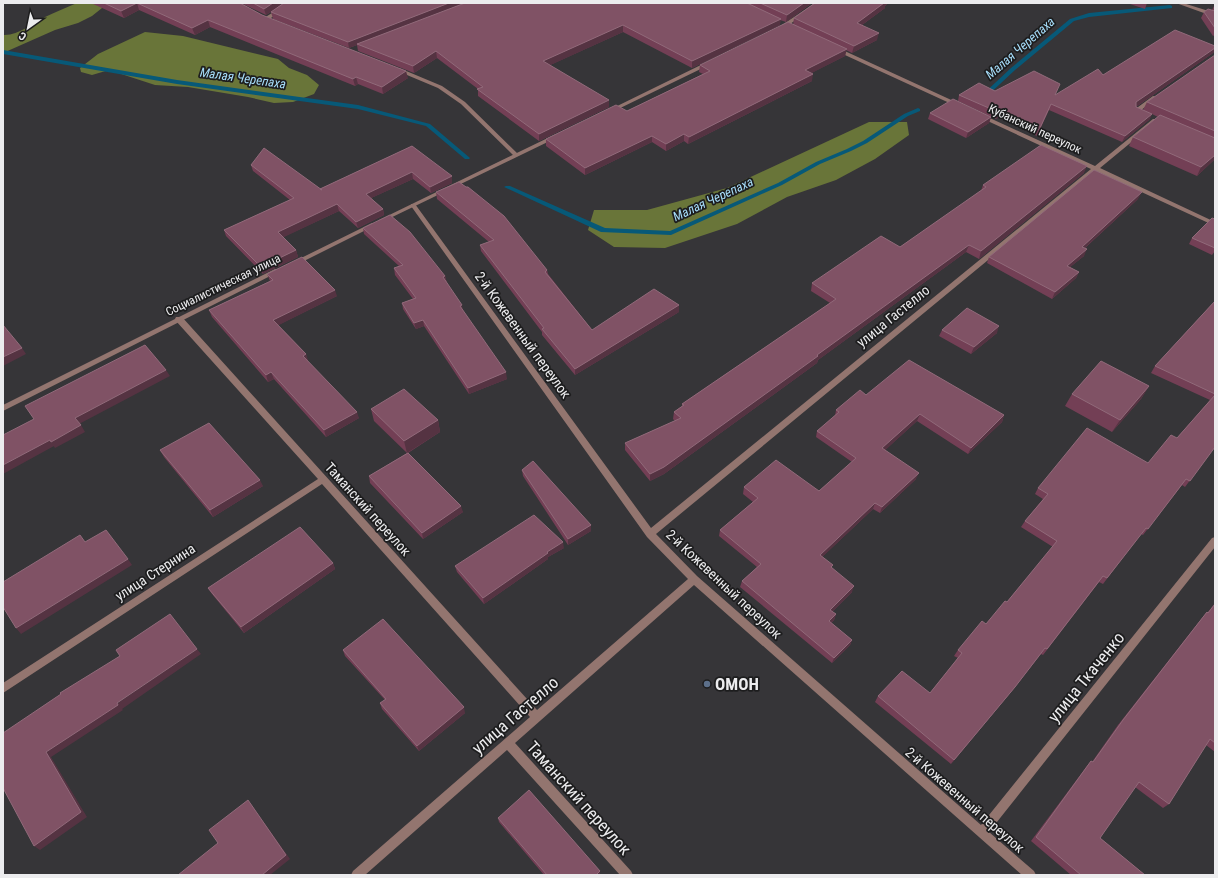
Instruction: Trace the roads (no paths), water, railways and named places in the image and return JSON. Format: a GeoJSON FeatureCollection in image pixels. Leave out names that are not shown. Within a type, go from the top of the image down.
{"type":"FeatureCollection","features":[{"type":"Feature","properties":{"kind":"street"},"geometry":{"type":"LineString","coordinates":[[266,19],[291,3]]}},
{"type":"Feature","properties":{"kind":"street"},"geometry":{"type":"LineString","coordinates":[[772,33],[786,26],[818,3]]}},
{"type":"Feature","properties":{"kind":"street"},"geometry":{"type":"LineString","coordinates":[[1178,3],[1215,15]]}},
{"type":"Feature","properties":{"kind":"street"},"geometry":{"type":"LineString","coordinates":[[260,16],[273,22]]}},
{"type":"Feature","properties":{"kind":"street"},"geometry":{"type":"LineString","coordinates":[[779,23],[793,29]]}},
{"type":"Feature","properties":{"kind":"street"},"geometry":{"type":"LineString","coordinates":[[829,46],[965,109]]}},
{"type":"Feature","properties":{"kind":"street"},"geometry":{"type":"LineString","coordinates":[[601,114],[715,60]]}},
{"type":"Feature","properties":{"kind":"street"},"geometry":{"type":"LineString","coordinates":[[392,67],[440,87],[463,103],[516,155]]}},
{"type":"Feature","properties":{"kind":"street","name":"улица Гастелло"},"geometry":{"type":"LineString","coordinates":[[650,534],[1094,168],[1158,121],[1136,111],[1162,93]]}},
{"type":"Feature","properties":{"kind":"street","name":"Кубанский переулок"},"geometry":{"type":"LineString","coordinates":[[972,112],[1215,224]]}},
{"type":"Feature","properties":{"kind":"street","name":"Социалистическая улица"},"geometry":{"type":"LineString","coordinates":[[3,408],[179,319],[566,132]]}},
{"type":"Feature","properties":{"kind":"street","name":"2-й Кожевенный переулок"},"geometry":{"type":"LineString","coordinates":[[413,205],[650,534],[694,580],[1030,875]]}},
{"type":"Feature","properties":{"kind":"street","name":"Таманский переулок"},"geometry":{"type":"LineString","coordinates":[[179,319],[322,480],[537,717]]}},
{"type":"Feature","properties":{"kind":"street","name":"улица Стернина"},"geometry":{"type":"LineString","coordinates":[[3,688],[322,480]]}},
{"type":"Feature","properties":{"kind":"street","name":"улица Ткаченко"},"geometry":{"type":"LineString","coordinates":[[982,833],[1215,541]]}},
{"type":"Feature","properties":{"kind":"street","name":"улица Гастелло"},"geometry":{"type":"LineString","coordinates":[[357,875],[694,580]]}},
{"type":"Feature","properties":{"kind":"street","name":"Таманский переулок"},"geometry":{"type":"LineString","coordinates":[[508,743],[627,875]]}},
{"type":"Feature","properties":{"kind":"waterway","name":"Малая Черепаха"},"geometry":{"type":"LineString","coordinates":[[983,97],[1013,69],[1072,20],[1089,15],[1170,7]]}},
{"type":"Feature","properties":{"kind":"waterway","name":"Малая Черепаха"},"geometry":{"type":"LineString","coordinates":[[3,52],[177,82],[358,107],[428,125],[467,158]]}},
{"type":"Feature","properties":{"kind":"waterway","name":"Малая Черепаха"},"geometry":{"type":"LineString","coordinates":[[508,187],[604,230],[671,233],[780,184],[818,163],[849,150],[865,142],[906,115],[918,110]]}},
{"type":"Feature","properties":{"kind":"place","name":"ОМОН"},"geometry":{"type":"Point","coordinates":[707,684]}}]}
